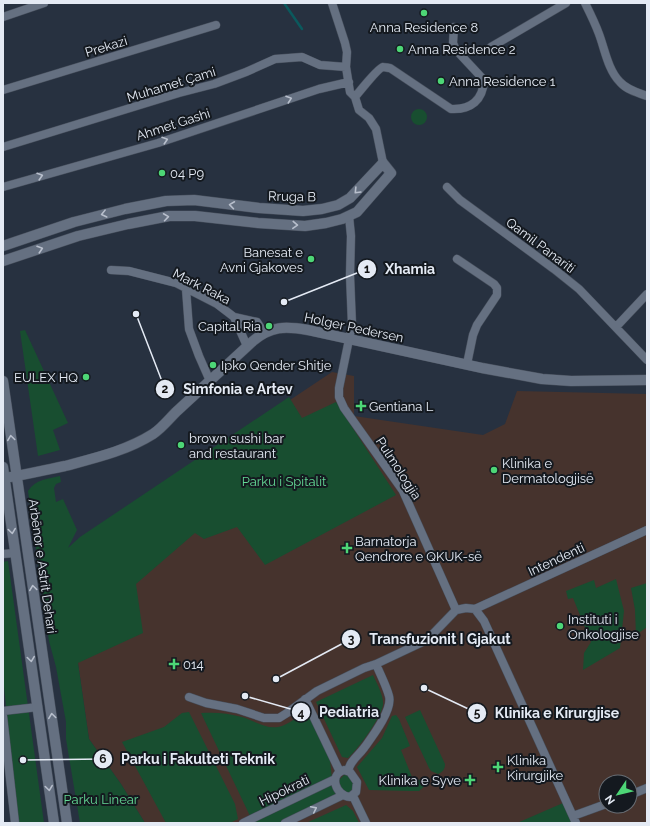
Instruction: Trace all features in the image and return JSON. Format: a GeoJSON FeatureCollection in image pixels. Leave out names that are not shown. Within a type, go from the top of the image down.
{"type":"FeatureCollection","features":[{"type":"Feature","properties":{"kind":"main road"},"geometry":{"type":"LineString","coordinates":[[3,262],[78,236],[169,216],[195,216],[258,223],[305,226],[326,223],[357,212],[391,173],[383,163]]}},
{"type":"Feature","properties":{"kind":"main road","name":"Rruga B"},"geometry":{"type":"LineString","coordinates":[[3,246],[74,222],[125,209],[166,201],[194,200],[259,208],[303,211],[322,209],[338,205],[350,198],[383,163]]}},
{"type":"Feature","properties":{"kind":"main road","name":"Holger Pedersen"},"geometry":{"type":"LineString","coordinates":[[5,478],[85,461],[131,446],[155,433],[247,346],[264,333],[281,328],[292,327],[526,376],[556,380],[613,382],[647,380]]}},
{"type":"Feature","properties":{"kind":"main road","name":"Arbënor e Astrit Dehari"},"geometry":{"type":"LineString","coordinates":[[3,381],[67,823]]}},
{"type":"Feature","properties":{"kind":"main road","name":"Arbënor e Astrit Dehari"},"geometry":{"type":"LineString","coordinates":[[3,467],[54,823]]}},
{"type":"Feature","properties":{"kind":"street"},"geometry":{"type":"LineString","coordinates":[[3,17],[44,3]]}},
{"type":"Feature","properties":{"kind":"street"},"geometry":{"type":"LineString","coordinates":[[332,3],[347,52],[346,67],[350,92],[355,97],[359,110],[369,118],[376,129],[383,163]]}},
{"type":"Feature","properties":{"kind":"street"},"geometry":{"type":"LineString","coordinates":[[491,48],[566,3]]}},
{"type":"Feature","properties":{"kind":"street"},"geometry":{"type":"LineString","coordinates":[[585,3],[598,32],[610,67],[617,78],[626,87],[647,96]]}},
{"type":"Feature","properties":{"kind":"street","name":"Prekazi"},"geometry":{"type":"LineString","coordinates":[[3,90],[216,24]]}},
{"type":"Feature","properties":{"kind":"street"},"geometry":{"type":"LineString","coordinates":[[355,97],[371,79],[376,70],[383,67],[390,68],[451,110],[461,110],[470,107],[483,89],[484,80],[456,50],[453,43],[454,27]]}},
{"type":"Feature","properties":{"kind":"street","name":"Muhamet Çami"},"geometry":{"type":"LineString","coordinates":[[3,146],[179,93],[214,84],[275,59],[302,57],[320,65],[346,67]]}},
{"type":"Feature","properties":{"kind":"street","name":"Ahmet Gashi"},"geometry":{"type":"LineString","coordinates":[[3,187],[158,143],[319,89],[349,82]]}},
{"type":"Feature","properties":{"kind":"street","name":"Qamil Panariti"},"geometry":{"type":"LineString","coordinates":[[447,187],[460,200],[548,264],[579,290],[647,360]]}},
{"type":"Feature","properties":{"kind":"street","name":"Pulmologjia"},"geometry":{"type":"LineString","coordinates":[[349,216],[351,236],[350,275],[352,325],[339,388],[339,397],[349,416],[403,491],[456,610]]}},
{"type":"Feature","properties":{"kind":"street"},"geometry":{"type":"LineString","coordinates":[[457,259],[494,284],[497,292],[497,295],[477,325],[473,335],[467,364]]}},
{"type":"Feature","properties":{"kind":"street","name":"Mark Raka"},"geometry":{"type":"LineString","coordinates":[[111,270],[129,271],[176,283],[217,304],[234,317],[257,322],[264,333]]}},
{"type":"Feature","properties":{"kind":"street"},"geometry":{"type":"LineString","coordinates":[[186,289],[189,329],[210,381]]}},
{"type":"Feature","properties":{"kind":"street"},"geometry":{"type":"LineString","coordinates":[[616,327],[647,294]]}},
{"type":"Feature","properties":{"kind":"street","name":"Mark Raka"},"geometry":{"type":"LineString","coordinates":[[234,317],[247,346]]}},
{"type":"Feature","properties":{"kind":"street","name":"Intendenti"},"geometry":{"type":"LineString","coordinates":[[475,609],[647,530]]}},
{"type":"Feature","properties":{"kind":"street"},"geometry":{"type":"LineString","coordinates":[[3,554],[15,553]]}},
{"type":"Feature","properties":{"kind":"street"},"geometry":{"type":"LineString","coordinates":[[189,696],[206,703],[237,709],[264,718],[283,716],[317,691],[427,640],[456,610],[466,608],[475,609],[482,616],[488,628],[574,820],[598,808]]}},
{"type":"Feature","properties":{"kind":"street","name":"Hipokrati"},"geometry":{"type":"LineString","coordinates":[[243,823],[335,779],[363,749],[374,734],[388,706],[389,696],[376,664]]}},
{"type":"Feature","properties":{"kind":"street"},"geometry":{"type":"LineString","coordinates":[[305,699],[344,771],[353,775],[357,784],[356,792],[352,796],[348,797],[343,795],[337,789],[335,779]]}},
{"type":"Feature","properties":{"kind":"street"},"geometry":{"type":"LineString","coordinates":[[3,712],[38,707]]}},
{"type":"Feature","properties":{"kind":"street"},"geometry":{"type":"LineString","coordinates":[[3,716],[15,823]]}},
{"type":"Feature","properties":{"kind":"street"},"geometry":{"type":"LineString","coordinates":[[285,823],[343,795]]}},
{"type":"Feature","properties":{"kind":"street"},"geometry":{"type":"LineString","coordinates":[[352,796],[366,823]]}},
{"type":"Feature","properties":{"kind":"shaded area"},"geometry":{"type":"Polygon","coordinates":[[[332,372],[354,376],[354,416],[483,435],[505,424],[517,391],[647,394],[647,823],[145,823],[121,784],[89,739],[78,663],[67,549],[332,372]]]}},
{"type":"Feature","properties":{"kind":"green space"},"geometry":{"type":"Polygon","coordinates":[[[416,109],[422,109],[427,114],[425,123],[422,125],[416,125],[411,120],[411,114],[416,109]]]}},
{"type":"Feature","properties":{"kind":"green space"},"geometry":{"type":"Polygon","coordinates":[[[25,330],[68,423],[53,430],[60,450],[38,456],[20,331],[25,330]]]}},
{"type":"Feature","properties":{"kind":"green space","name":"Parku i Spitalit"},"geometry":{"type":"Polygon","coordinates":[[[289,397],[302,418],[336,402],[396,495],[265,565],[237,527],[204,539],[195,533],[136,584],[143,633],[78,663],[89,739],[121,784],[145,823],[80,823],[66,739],[66,722],[56,667],[49,641],[28,491],[38,482],[60,476],[61,482],[56,484],[54,488],[56,502],[63,499],[77,530],[68,548],[80,537],[289,397]]]}},
{"type":"Feature","properties":{"kind":"green space"},"geometry":{"type":"Polygon","coordinates":[[[8,561],[44,823],[18,823],[3,677],[3,562],[8,561]]]}},
{"type":"Feature","properties":{"kind":"green space"},"geometry":{"type":"Polygon","coordinates":[[[616,579],[624,611],[620,648],[583,670],[584,653],[591,642],[573,598],[568,599],[566,591],[594,580],[596,588],[616,579]]]}},
{"type":"Feature","properties":{"kind":"green space"},"geometry":{"type":"Polygon","coordinates":[[[647,583],[647,627],[636,635],[635,610],[631,588],[647,583]]]}},
{"type":"Feature","properties":{"kind":"green space"},"geometry":{"type":"Polygon","coordinates":[[[373,675],[383,701],[381,711],[374,725],[357,748],[348,758],[342,757],[316,702],[373,675]]]}},
{"type":"Feature","properties":{"kind":"green space"},"geometry":{"type":"Polygon","coordinates":[[[308,710],[330,760],[332,779],[250,816],[201,713],[232,715],[246,718],[264,726],[278,727],[286,724],[308,710]]]}},
{"type":"Feature","properties":{"kind":"green space"},"geometry":{"type":"Polygon","coordinates":[[[420,710],[445,764],[443,770],[438,774],[431,771],[429,768],[405,717],[420,710]]]}},
{"type":"Feature","properties":{"kind":"green space"},"geometry":{"type":"Polygon","coordinates":[[[189,712],[235,804],[238,819],[230,823],[166,823],[122,742],[164,727],[182,713],[189,712]]]}},
{"type":"Feature","properties":{"kind":"green space"},"geometry":{"type":"Polygon","coordinates":[[[396,715],[410,746],[401,750],[414,782],[423,778],[425,786],[419,791],[369,790],[357,767],[382,738],[392,716],[396,715]]]}},
{"type":"Feature","properties":{"kind":"green space"},"geometry":{"type":"Polygon","coordinates":[[[344,775],[349,776],[353,781],[353,788],[348,793],[341,788],[339,780],[344,775]]]}},
{"type":"Feature","properties":{"kind":"green space"},"geometry":{"type":"Polygon","coordinates":[[[331,785],[337,796],[280,823],[251,823],[331,785]]]}},
{"type":"Feature","properties":{"kind":"green space"},"geometry":{"type":"Polygon","coordinates":[[[563,803],[572,823],[517,823],[563,803]]]}},
{"type":"Feature","properties":{"kind":"green space"},"geometry":{"type":"Polygon","coordinates":[[[346,805],[353,811],[359,823],[306,823],[346,805]]]}},
{"type":"Feature","properties":{"kind":"waterway"},"geometry":{"type":"LineString","coordinates":[[284,3],[302,29]]}},
{"type":"Feature","properties":{"kind":"place","name":"Anna Residence 8"},"geometry":{"type":"Point","coordinates":[424,13]}},
{"type":"Feature","properties":{"kind":"place","name":"Anna Residence 2"},"geometry":{"type":"Point","coordinates":[400,49]}},
{"type":"Feature","properties":{"kind":"place","name":"Anna Residence 1"},"geometry":{"type":"Point","coordinates":[441,81]}},
{"type":"Feature","properties":{"kind":"place","name":"04 P9"},"geometry":{"type":"Point","coordinates":[162,173]}},
{"type":"Feature","properties":{"kind":"place","name":"Banesat e Avni Gjakoves"},"geometry":{"type":"Point","coordinates":[311,259]}},
{"type":"Feature","properties":{"kind":"place","name":"Xhamia"},"geometry":{"type":"Point","coordinates":[284,302]}},
{"type":"Feature","properties":{"kind":"place","name":"Simfonia e Artev"},"geometry":{"type":"Point","coordinates":[136,314]}},
{"type":"Feature","properties":{"kind":"place","name":"Capital Ria"},"geometry":{"type":"Point","coordinates":[269,326]}},
{"type":"Feature","properties":{"kind":"place","name":"Ipko Qender Shitje"},"geometry":{"type":"Point","coordinates":[213,365]}},
{"type":"Feature","properties":{"kind":"place","name":"EULEX HQ"},"geometry":{"type":"Point","coordinates":[86,377]}},
{"type":"Feature","properties":{"kind":"place","name":"Gentiana L"},"geometry":{"type":"Point","coordinates":[361,406]}},
{"type":"Feature","properties":{"kind":"place","name":"brown sushi bar and restaurant"},"geometry":{"type":"Point","coordinates":[181,445]}},
{"type":"Feature","properties":{"kind":"place","name":"Klinika e Dermatologjisë"},"geometry":{"type":"Point","coordinates":[494,470]}},
{"type":"Feature","properties":{"kind":"place","name":"Barnatorja Qendrore e QKUK-së"},"geometry":{"type":"Point","coordinates":[347,548]}},
{"type":"Feature","properties":{"kind":"place","name":"Instituti i Onkologjise"},"geometry":{"type":"Point","coordinates":[560,626]}},
{"type":"Feature","properties":{"kind":"place","name":"014"},"geometry":{"type":"Point","coordinates":[174,664]}},
{"type":"Feature","properties":{"kind":"place","name":"Transfuzionit I Gjakut"},"geometry":{"type":"Point","coordinates":[276,679]}},
{"type":"Feature","properties":{"kind":"place","name":"Klinika e Kirurgjise"},"geometry":{"type":"Point","coordinates":[424,688]}},
{"type":"Feature","properties":{"kind":"place","name":"Pediatria"},"geometry":{"type":"Point","coordinates":[245,696]}},
{"type":"Feature","properties":{"kind":"place","name":"Parku i Fakulteti Teknik"},"geometry":{"type":"Point","coordinates":[23,760]}},
{"type":"Feature","properties":{"kind":"place","name":"Klinika Kirurgjike"},"geometry":{"type":"Point","coordinates":[498,767]}},
{"type":"Feature","properties":{"kind":"place","name":"Klinika e Syve"},"geometry":{"type":"Point","coordinates":[470,780]}},
{"type":"Feature","properties":{"kind":"park label","name":"Parku Linear"},"geometry":{"type":"Point","coordinates":[101,799]}}]}
